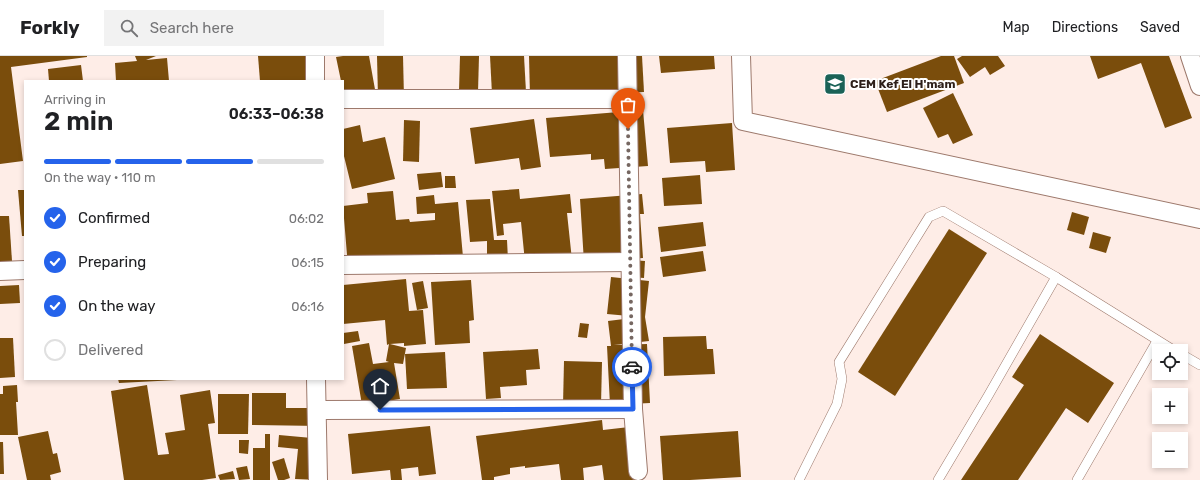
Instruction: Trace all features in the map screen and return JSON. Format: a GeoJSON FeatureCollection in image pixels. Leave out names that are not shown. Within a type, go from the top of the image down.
{"type":"FeatureCollection","features":[{"type":"Feature","properties":{"kind":"street"},"geometry":{"type":"LineString","coordinates":[[314,56],[315,80]]}},
{"type":"Feature","properties":{"kind":"street"},"geometry":{"type":"LineString","coordinates":[[627,56],[633,409],[638,471]]}},
{"type":"Feature","properties":{"kind":"street"},"geometry":{"type":"LineString","coordinates":[[741,56],[743,121],[1200,219]]}},
{"type":"Feature","properties":{"kind":"street"},"geometry":{"type":"LineString","coordinates":[[1190,56],[1200,86]]}},
{"type":"Feature","properties":{"kind":"street"},"geometry":{"type":"LineString","coordinates":[[344,99],[628,99]]}},
{"type":"Feature","properties":{"kind":"street"},"geometry":{"type":"LineString","coordinates":[[344,265],[630,262]]}},
{"type":"Feature","properties":{"kind":"street"},"geometry":{"type":"LineString","coordinates":[[0,271],[24,270]]}},
{"type":"Feature","properties":{"kind":"street"},"geometry":{"type":"LineString","coordinates":[[316,380],[318,480]]}},
{"type":"Feature","properties":{"kind":"street"},"geometry":{"type":"LineString","coordinates":[[317,410],[633,409]]}},
{"type":"Feature","properties":{"kind":"lane"},"geometry":{"type":"LineString","coordinates":[[799,480],[837,404],[842,379],[839,362],[930,217],[942,212],[1056,277],[1162,344]]}},
{"type":"Feature","properties":{"kind":"lane"},"geometry":{"type":"LineString","coordinates":[[938,480],[1056,277]]}},
{"type":"Feature","properties":{"kind":"lane"},"geometry":{"type":"LineString","coordinates":[[1077,480],[1157,341]]}},
{"type":"Feature","properties":{"kind":"lane"},"geometry":{"type":"LineString","coordinates":[[1188,358],[1200,365]]}},
{"type":"Feature","properties":{"kind":"building"},"geometry":{"type":"Polygon","coordinates":[[[0,56],[87,57],[11,67],[23,161],[0,164],[0,56]]]}},
{"type":"Feature","properties":{"kind":"building"},"geometry":{"type":"Polygon","coordinates":[[[135,56],[156,56],[146,60],[167,58],[169,80],[116,80],[115,63],[137,61],[135,56]]]}},
{"type":"Feature","properties":{"kind":"building"},"geometry":{"type":"Polygon","coordinates":[[[258,56],[316,56],[318,80],[260,80],[258,56]]]}},
{"type":"Feature","properties":{"kind":"building"},"geometry":{"type":"Polygon","coordinates":[[[369,56],[376,95],[344,94],[344,80],[341,80],[336,57],[369,56]]]}},
{"type":"Feature","properties":{"kind":"building"},"geometry":{"type":"Polygon","coordinates":[[[377,56],[403,56],[404,98],[378,98],[377,56]]]}},
{"type":"Feature","properties":{"kind":"building"},"geometry":{"type":"Polygon","coordinates":[[[460,56],[479,56],[478,92],[459,91],[460,56]]]}},
{"type":"Feature","properties":{"kind":"building"},"geometry":{"type":"Polygon","coordinates":[[[490,56],[524,56],[526,92],[492,94],[490,56]]]}},
{"type":"Feature","properties":{"kind":"building"},"geometry":{"type":"Polygon","coordinates":[[[529,56],[642,56],[644,92],[530,96],[529,56]]]}},
{"type":"Feature","properties":{"kind":"building"},"geometry":{"type":"Polygon","coordinates":[[[659,56],[714,56],[715,69],[661,73],[659,56]]]}},
{"type":"Feature","properties":{"kind":"building"},"geometry":{"type":"Polygon","coordinates":[[[941,56],[954,56],[964,83],[887,112],[875,81],[941,56]]]}},
{"type":"Feature","properties":{"kind":"building"},"geometry":{"type":"Polygon","coordinates":[[[962,56],[998,56],[1005,66],[990,75],[985,67],[970,77],[957,59],[962,56]]]}},
{"type":"Feature","properties":{"kind":"building"},"geometry":{"type":"Polygon","coordinates":[[[1090,56],[1169,56],[1192,118],[1165,128],[1141,63],[1098,79],[1090,56]]]}},
{"type":"Feature","properties":{"kind":"building"},"geometry":{"type":"Polygon","coordinates":[[[81,65],[83,80],[49,80],[48,69],[81,65]]]}},
{"type":"Feature","properties":{"kind":"building"},"geometry":{"type":"Polygon","coordinates":[[[953,93],[973,135],[953,144],[948,134],[938,138],[923,108],[953,93]]]}},
{"type":"Feature","properties":{"kind":"building"},"geometry":{"type":"Polygon","coordinates":[[[643,110],[648,166],[605,169],[604,159],[591,160],[591,154],[550,157],[546,118],[643,110]]]}},
{"type":"Feature","properties":{"kind":"building"},"geometry":{"type":"Polygon","coordinates":[[[534,119],[541,167],[521,170],[519,158],[475,164],[470,128],[534,119]]]}},
{"type":"Feature","properties":{"kind":"building"},"geometry":{"type":"Polygon","coordinates":[[[404,120],[420,121],[419,162],[403,161],[404,120]]]}},
{"type":"Feature","properties":{"kind":"building"},"geometry":{"type":"Polygon","coordinates":[[[732,123],[735,170],[706,172],[705,161],[670,163],[667,128],[732,123]]]}},
{"type":"Feature","properties":{"kind":"building"},"geometry":{"type":"Polygon","coordinates":[[[360,125],[363,142],[385,137],[395,179],[352,189],[344,156],[344,129],[360,125]]]}},
{"type":"Feature","properties":{"kind":"building"},"geometry":{"type":"Polygon","coordinates":[[[441,172],[443,187],[419,190],[417,174],[441,172]]]}},
{"type":"Feature","properties":{"kind":"building"},"geometry":{"type":"Polygon","coordinates":[[[700,175],[702,204],[664,206],[662,178],[700,175]]]}},
{"type":"Feature","properties":{"kind":"building"},"geometry":{"type":"Polygon","coordinates":[[[445,176],[455,176],[456,188],[445,188],[445,176]]]}},
{"type":"Feature","properties":{"kind":"building"},"geometry":{"type":"Polygon","coordinates":[[[519,189],[520,199],[570,194],[572,213],[567,213],[572,260],[525,262],[521,222],[503,224],[504,235],[497,236],[492,191],[519,189]]]}},
{"type":"Feature","properties":{"kind":"building"},"geometry":{"type":"Polygon","coordinates":[[[18,190],[24,190],[24,236],[22,236],[18,190]]]}},
{"type":"Feature","properties":{"kind":"building"},"geometry":{"type":"Polygon","coordinates":[[[393,191],[396,220],[409,219],[410,222],[435,220],[435,213],[417,214],[416,197],[434,195],[435,204],[458,202],[463,257],[348,267],[344,206],[368,203],[367,193],[393,191]]]}},
{"type":"Feature","properties":{"kind":"building"},"geometry":{"type":"Polygon","coordinates":[[[642,194],[644,214],[640,214],[643,258],[584,262],[580,199],[642,194]]]}},
{"type":"Feature","properties":{"kind":"building"},"geometry":{"type":"Polygon","coordinates":[[[490,199],[494,240],[507,240],[508,260],[487,260],[487,241],[470,242],[466,200],[490,199]]]}},
{"type":"Feature","properties":{"kind":"building"},"geometry":{"type":"Polygon","coordinates":[[[1072,212],[1089,217],[1084,235],[1067,230],[1072,212]]]}},
{"type":"Feature","properties":{"kind":"building"},"geometry":{"type":"Polygon","coordinates":[[[0,216],[9,216],[12,261],[0,262],[0,216]]]}},
{"type":"Feature","properties":{"kind":"building"},"geometry":{"type":"Polygon","coordinates":[[[703,222],[706,246],[661,252],[658,227],[703,222]]]}},
{"type":"Feature","properties":{"kind":"building"},"geometry":{"type":"Polygon","coordinates":[[[949,229],[987,253],[895,396],[858,372],[949,229]]]}},
{"type":"Feature","properties":{"kind":"building"},"geometry":{"type":"Polygon","coordinates":[[[1093,232],[1111,237],[1106,253],[1089,248],[1093,232]]]}},
{"type":"Feature","properties":{"kind":"building"},"geometry":{"type":"Polygon","coordinates":[[[703,251],[706,271],[663,277],[660,257],[703,251]]]}},
{"type":"Feature","properties":{"kind":"building"},"geometry":{"type":"Polygon","coordinates":[[[632,260],[645,261],[644,278],[631,277],[632,260]]]}},
{"type":"Feature","properties":{"kind":"building"},"geometry":{"type":"Polygon","coordinates":[[[611,277],[649,281],[645,317],[649,341],[614,345],[647,344],[650,403],[610,405],[607,346],[611,346],[608,321],[640,317],[607,314],[611,277]]]}},
{"type":"Feature","properties":{"kind":"building"},"geometry":{"type":"Polygon","coordinates":[[[406,279],[409,311],[423,310],[426,344],[404,346],[404,343],[390,344],[406,348],[403,364],[394,363],[400,399],[362,405],[352,346],[369,343],[373,364],[389,362],[386,361],[389,344],[387,345],[385,320],[344,324],[344,285],[406,279]]]}},
{"type":"Feature","properties":{"kind":"building"},"geometry":{"type":"Polygon","coordinates":[[[471,280],[474,320],[469,321],[470,343],[435,345],[431,282],[471,280]]]}},
{"type":"Feature","properties":{"kind":"building"},"geometry":{"type":"Polygon","coordinates":[[[423,281],[428,308],[417,310],[412,283],[423,281]]]}},
{"type":"Feature","properties":{"kind":"building"},"geometry":{"type":"Polygon","coordinates":[[[19,285],[20,303],[0,304],[0,286],[19,285]]]}},
{"type":"Feature","properties":{"kind":"building"},"geometry":{"type":"Polygon","coordinates":[[[580,323],[589,324],[587,338],[578,337],[580,323]]]}},
{"type":"Feature","properties":{"kind":"building"},"geometry":{"type":"Polygon","coordinates":[[[358,331],[360,341],[344,344],[344,333],[358,331]]]}},
{"type":"Feature","properties":{"kind":"building"},"geometry":{"type":"Polygon","coordinates":[[[1040,334],[1114,383],[1088,423],[1066,408],[1018,480],[961,480],[1024,385],[1012,377],[1040,334]]]}},
{"type":"Feature","properties":{"kind":"building"},"geometry":{"type":"Polygon","coordinates":[[[706,336],[707,349],[713,349],[715,374],[664,376],[663,337],[706,336]]]}},
{"type":"Feature","properties":{"kind":"building"},"geometry":{"type":"Polygon","coordinates":[[[0,338],[13,338],[15,377],[0,378],[0,338]]]}},
{"type":"Feature","properties":{"kind":"building"},"geometry":{"type":"Polygon","coordinates":[[[538,349],[540,369],[526,370],[527,385],[500,387],[501,398],[486,399],[483,352],[538,349]]]}},
{"type":"Feature","properties":{"kind":"building"},"geometry":{"type":"Polygon","coordinates":[[[445,352],[447,388],[407,389],[405,354],[445,352]]]}},
{"type":"Feature","properties":{"kind":"building"},"geometry":{"type":"Polygon","coordinates":[[[564,361],[602,362],[601,405],[563,405],[564,361]]]}},
{"type":"Feature","properties":{"kind":"building"},"geometry":{"type":"Polygon","coordinates":[[[118,380],[177,380],[119,383],[118,380]]]}},
{"type":"Feature","properties":{"kind":"building"},"geometry":{"type":"Polygon","coordinates":[[[17,385],[18,402],[16,402],[18,435],[0,435],[0,394],[3,394],[3,386],[17,385]]]}},
{"type":"Feature","properties":{"kind":"building"},"geometry":{"type":"Polygon","coordinates":[[[147,385],[158,455],[169,454],[165,433],[185,430],[180,395],[210,390],[215,423],[208,424],[216,478],[202,480],[124,480],[111,391],[147,385]]]}},
{"type":"Feature","properties":{"kind":"building"},"geometry":{"type":"Polygon","coordinates":[[[252,393],[286,393],[286,408],[320,408],[320,426],[252,425],[252,393]]]}},
{"type":"Feature","properties":{"kind":"building"},"geometry":{"type":"Polygon","coordinates":[[[218,394],[249,394],[248,434],[218,434],[218,394]]]}},
{"type":"Feature","properties":{"kind":"building"},"geometry":{"type":"Polygon","coordinates":[[[602,420],[603,430],[638,426],[645,478],[632,480],[604,480],[602,465],[583,468],[584,480],[561,480],[559,464],[525,468],[525,466],[510,468],[510,474],[494,477],[494,480],[482,480],[476,436],[602,420]]]}},
{"type":"Feature","properties":{"kind":"building"},"geometry":{"type":"Polygon","coordinates":[[[430,426],[436,474],[419,476],[418,467],[401,469],[402,480],[391,480],[390,470],[352,474],[348,434],[430,426]]]}},
{"type":"Feature","properties":{"kind":"building"},"geometry":{"type":"Polygon","coordinates":[[[48,431],[53,454],[57,453],[61,472],[50,475],[51,480],[27,480],[18,437],[48,431]]]}},
{"type":"Feature","properties":{"kind":"building"},"geometry":{"type":"Polygon","coordinates":[[[738,431],[741,477],[663,480],[660,436],[738,431]]]}},
{"type":"Feature","properties":{"kind":"building"},"geometry":{"type":"Polygon","coordinates":[[[265,434],[270,434],[270,480],[253,480],[253,448],[265,448],[265,434]]]}},
{"type":"Feature","properties":{"kind":"building"},"geometry":{"type":"Polygon","coordinates":[[[279,435],[323,439],[319,480],[295,479],[298,449],[278,447],[279,435]]]}},
{"type":"Feature","properties":{"kind":"building"},"geometry":{"type":"Polygon","coordinates":[[[239,440],[249,440],[248,454],[239,453],[239,440]]]}},
{"type":"Feature","properties":{"kind":"building"},"geometry":{"type":"Polygon","coordinates":[[[0,442],[3,442],[4,474],[0,474],[0,442]]]}},
{"type":"Feature","properties":{"kind":"building"},"geometry":{"type":"Polygon","coordinates":[[[284,458],[290,478],[278,480],[272,462],[284,458]]]}},
{"type":"Feature","properties":{"kind":"building"},"geometry":{"type":"Polygon","coordinates":[[[247,466],[250,479],[239,480],[236,468],[247,466]]]}},
{"type":"Feature","properties":{"kind":"building"},"geometry":{"type":"Polygon","coordinates":[[[233,471],[235,479],[220,480],[218,475],[233,471]]]}},
{"type":"Feature","properties":{"kind":"way so far"},"geometry":{"type":"LineString","coordinates":[[628,129],[632,367]]}},
{"type":"Feature","properties":{"kind":"place","name":"CEM Kef El H'mam"},"geometry":{"type":"Point","coordinates":[835,84]}},
{"type":"Feature","properties":{"kind":"route"},"geometry":{"type":"LineString","coordinates":[[380,410],[633,409],[632,367]]}}]}
